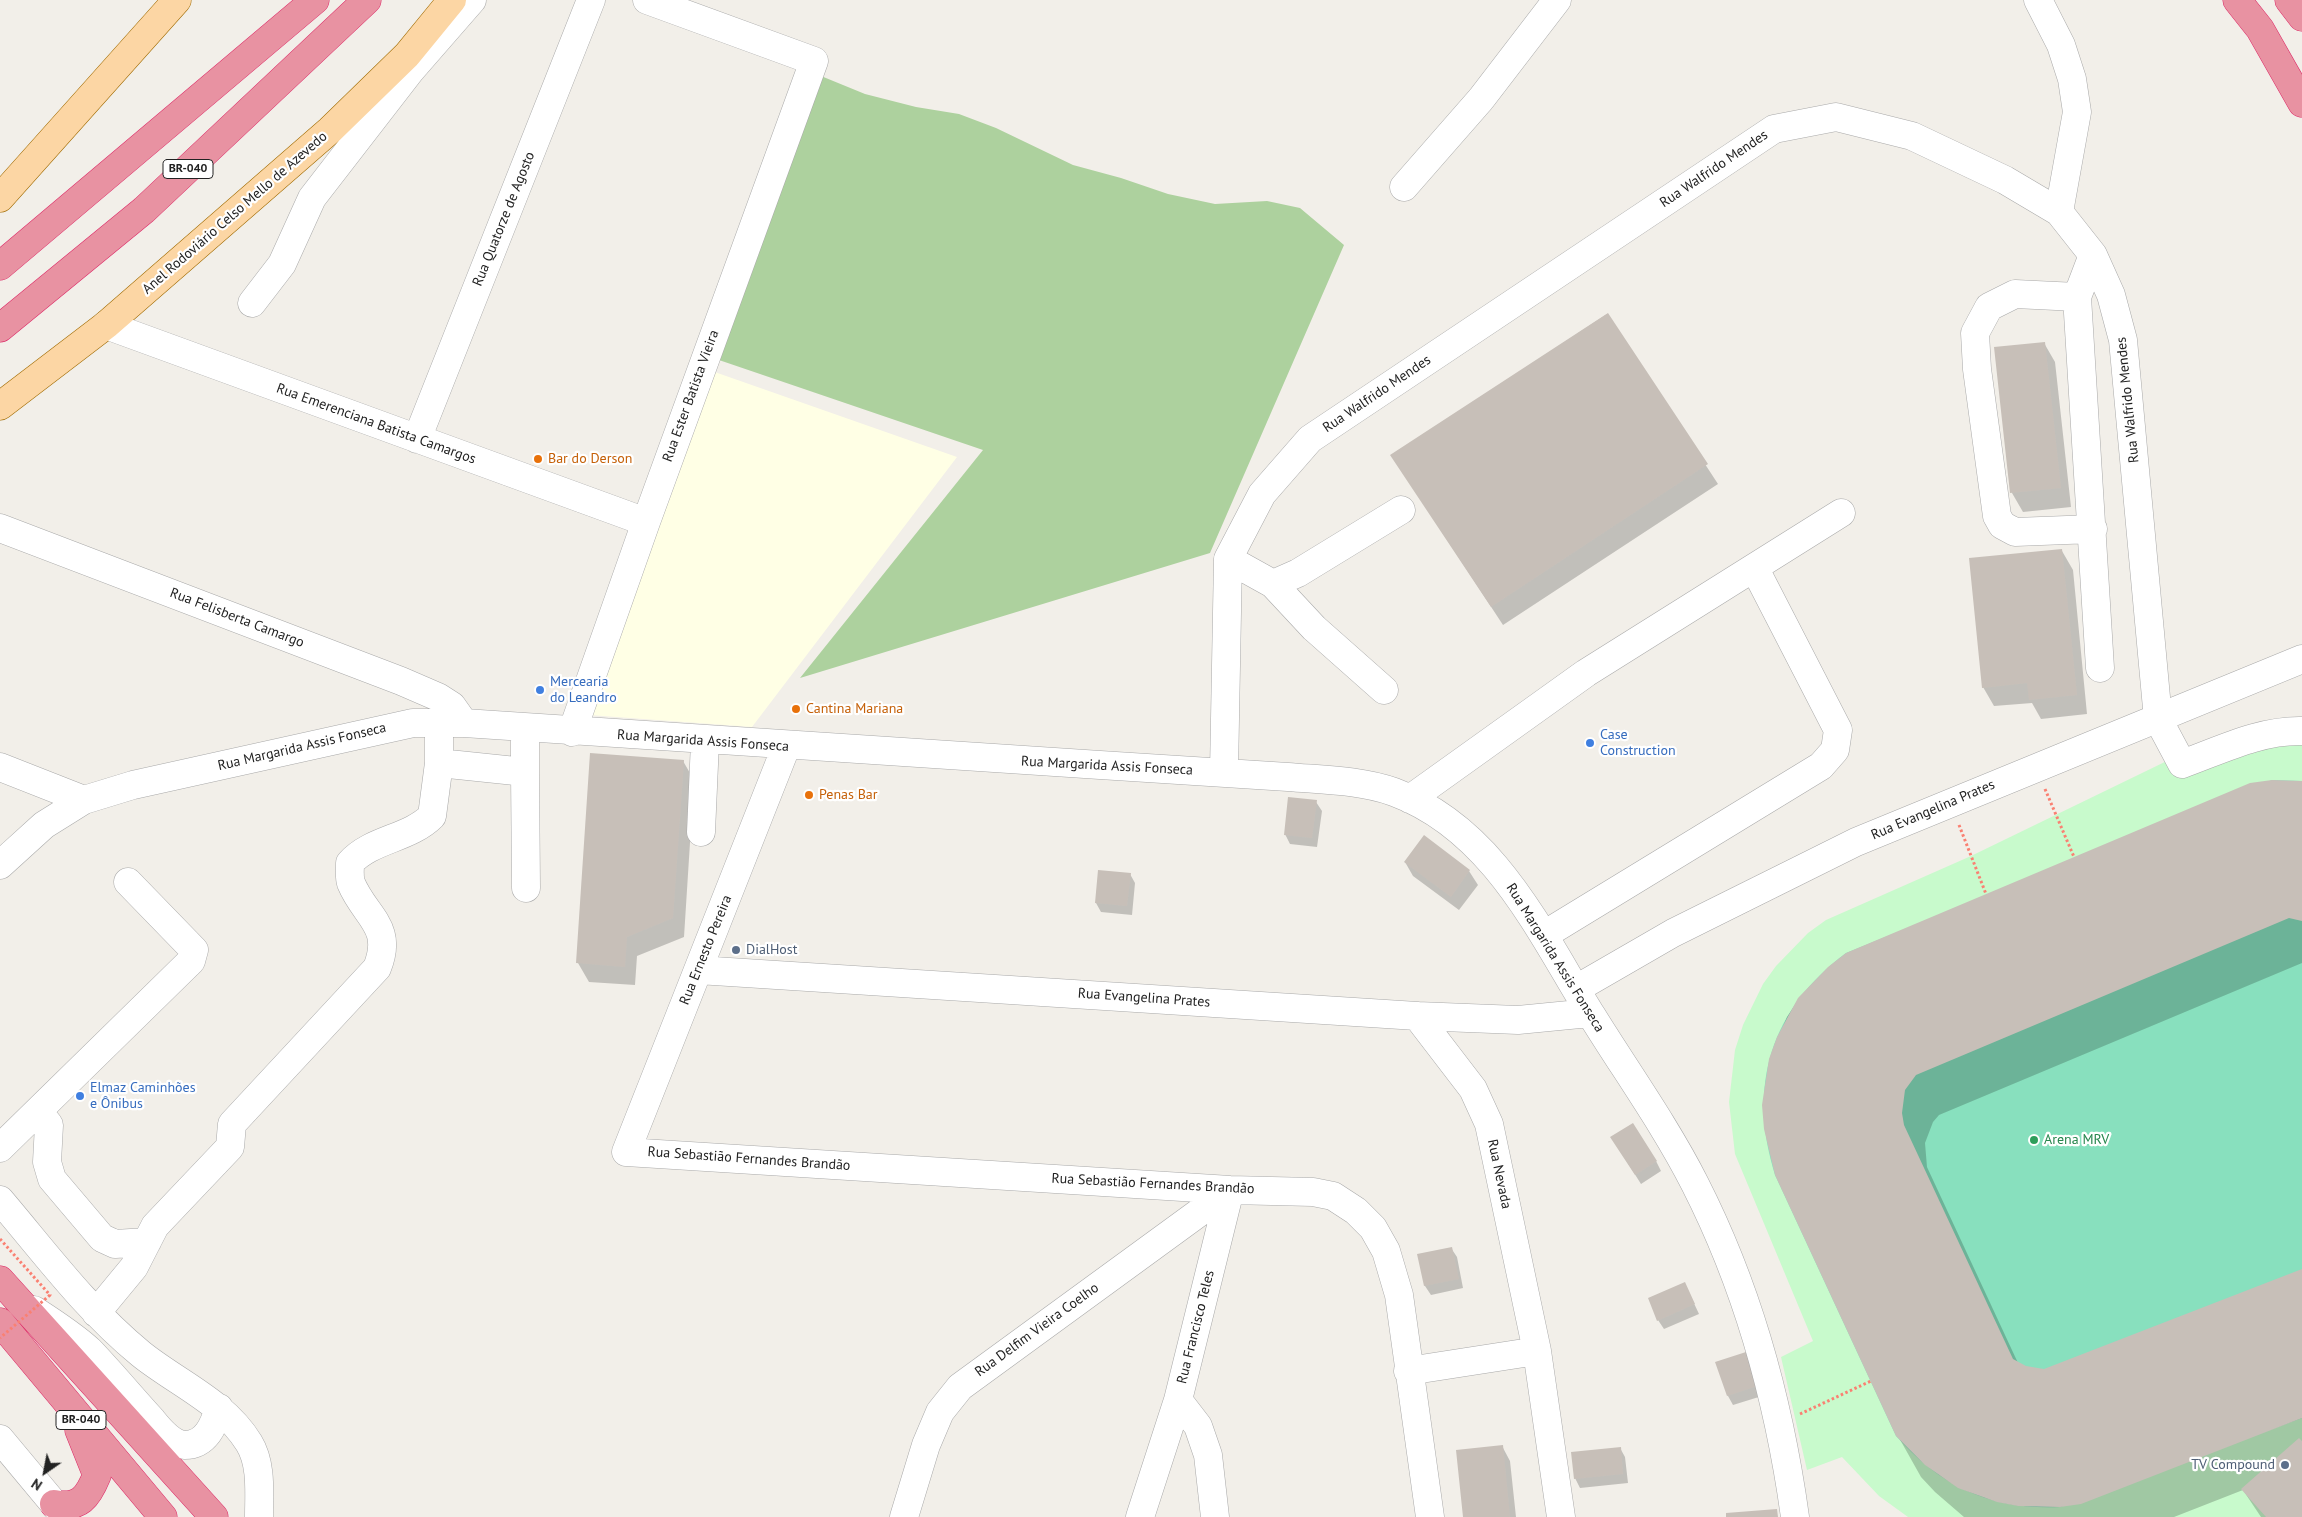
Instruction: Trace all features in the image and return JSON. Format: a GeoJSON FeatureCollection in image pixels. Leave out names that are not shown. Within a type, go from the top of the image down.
{"type":"FeatureCollection","features":[{"type":"Feature","properties":{"kind":"highway"},"geometry":{"type":"LineString","coordinates":[[0,266],[315,0]]}},
{"type":"Feature","properties":{"kind":"highway","name":"BR-040"},"geometry":{"type":"LineString","coordinates":[[0,328],[144,210],[367,0]]}},
{"type":"Feature","properties":{"kind":"highway"},"geometry":{"type":"LineString","coordinates":[[2237,0],[2260,29],[2302,103]]}},
{"type":"Feature","properties":{"kind":"highway"},"geometry":{"type":"LineString","coordinates":[[2289,0],[2302,17]]}},
{"type":"Feature","properties":{"kind":"highway","name":"BR-040"},"geometry":{"type":"LineString","coordinates":[[0,1280],[212,1515]]}},
{"type":"Feature","properties":{"kind":"highway","name":"BR-040"},"geometry":{"type":"LineString","coordinates":[[0,1322],[163,1517]]}},
{"type":"Feature","properties":{"kind":"highway"},"geometry":{"type":"LineString","coordinates":[[59,1510],[80,1501],[90,1492],[97,1475],[65,1402]]}},
{"type":"Feature","properties":{"kind":"main road"},"geometry":{"type":"LineString","coordinates":[[0,198],[177,0]]}},
{"type":"Feature","properties":{"kind":"main road","name":"Anel Rodoviário Celso Mello de Azevedo"},"geometry":{"type":"LineString","coordinates":[[0,406],[106,325],[330,130],[406,55],[452,0]]}},
{"type":"Feature","properties":{"kind":"street"},"geometry":{"type":"LineString","coordinates":[[252,304],[282,264],[312,198],[411,70],[472,0]]}},
{"type":"Feature","properties":{"kind":"street","name":"Rua Quatorze de Agosto"},"geometry":{"type":"LineString","coordinates":[[417,439],[591,0]]}},
{"type":"Feature","properties":{"kind":"street","name":"Rua Ester Batista Vieira"},"geometry":{"type":"LineString","coordinates":[[572,732],[646,522],[814,61],[647,0]]}},
{"type":"Feature","properties":{"kind":"street"},"geometry":{"type":"LineString","coordinates":[[1404,187],[1481,99],[1557,0]]}},
{"type":"Feature","properties":{"kind":"street"},"geometry":{"type":"LineString","coordinates":[[2038,0],[2061,45],[2072,79],[2076,112],[2059,212]]}},
{"type":"Feature","properties":{"kind":"street","name":"Rua Walfrido Mendes"},"geometry":{"type":"LineString","coordinates":[[1224,772],[1228,559],[1262,494],[1310,439],[1774,129],[1836,117],[1912,136],[2005,180],[2059,212],[2093,254],[2111,295],[2123,340],[2158,719]]}},
{"type":"Feature","properties":{"kind":"street"},"geometry":{"type":"LineString","coordinates":[[2093,254],[2077,297],[2093,529],[2100,668]]}},
{"type":"Feature","properties":{"kind":"street"},"geometry":{"type":"LineString","coordinates":[[2077,297],[2015,294],[1989,307],[1975,333],[1977,369],[1997,516],[2002,525],[2014,532],[2093,529]]}},
{"type":"Feature","properties":{"kind":"street","name":"Rua Emerenciana Batista Camargos"},"geometry":{"type":"LineString","coordinates":[[106,325],[646,522]]}},
{"type":"Feature","properties":{"kind":"street"},"geometry":{"type":"LineString","coordinates":[[1273,584],[1298,573],[1401,510]]}},
{"type":"Feature","properties":{"kind":"street"},"geometry":{"type":"LineString","coordinates":[[1410,799],[1586,673],[1841,514]]}},
{"type":"Feature","properties":{"kind":"street","name":"Rua Felisberta Camargo"},"geometry":{"type":"LineString","coordinates":[[0,528],[401,681],[438,697],[452,706],[452,723]]}},
{"type":"Feature","properties":{"kind":"street"},"geometry":{"type":"LineString","coordinates":[[1228,559],[1273,584],[1314,628],[1384,690]]}},
{"type":"Feature","properties":{"kind":"street"},"geometry":{"type":"LineString","coordinates":[[1544,935],[1821,766],[1836,750],[1838,730],[1755,569]]}},
{"type":"Feature","properties":{"kind":"street","name":"Rua Evangelina Prates"},"geometry":{"type":"LineString","coordinates":[[1576,989],[1674,933],[1856,842],[2302,659]]}},
{"type":"Feature","properties":{"kind":"street"},"geometry":{"type":"LineString","coordinates":[[2158,719],[2182,764],[2251,738],[2280,732],[2302,731]]}},
{"type":"Feature","properties":{"kind":"street","name":"Rua Margarida Assis Fonseca"},"geometry":{"type":"LineString","coordinates":[[0,865],[44,825],[84,800],[132,785],[413,723],[452,723],[705,742],[1224,772],[1350,782],[1382,788],[1410,799],[1452,824],[1489,858],[1544,935],[1590,1013],[1654,1113],[1694,1182],[1716,1229],[1754,1325],[1787,1460],[1795,1517]]}},
{"type":"Feature","properties":{"kind":"street"},"geometry":{"type":"LineString","coordinates":[[96,1314],[134,1267],[155,1226],[230,1147],[232,1124],[377,968],[384,952],[381,931],[351,882],[350,863],[358,854],[418,828],[432,816],[439,763],[452,723]]}},
{"type":"Feature","properties":{"kind":"street"},"geometry":{"type":"LineString","coordinates":[[525,728],[526,888]]}},
{"type":"Feature","properties":{"kind":"street"},"geometry":{"type":"LineString","coordinates":[[701,832],[705,742]]}},
{"type":"Feature","properties":{"kind":"street","name":"Rua Ernesto Pereira"},"geometry":{"type":"LineString","coordinates":[[626,1152],[786,747]]}},
{"type":"Feature","properties":{"kind":"street"},"geometry":{"type":"LineString","coordinates":[[439,763],[525,772]]}},
{"type":"Feature","properties":{"kind":"street"},"geometry":{"type":"LineString","coordinates":[[0,767],[84,800]]}},
{"type":"Feature","properties":{"kind":"street"},"geometry":{"type":"LineString","coordinates":[[0,1148],[191,961],[194,950],[128,882]]}},
{"type":"Feature","properties":{"kind":"street","name":"Rua Evangelina Prates"},"geometry":{"type":"LineString","coordinates":[[698,970],[1417,1016],[1518,1020],[1590,1013]]}},
{"type":"Feature","properties":{"kind":"street","name":"Rua Nevada"},"geometry":{"type":"LineString","coordinates":[[1417,1016],[1473,1090],[1489,1124],[1537,1351],[1561,1517]]}},
{"type":"Feature","properties":{"kind":"street"},"geometry":{"type":"LineString","coordinates":[[38,1110],[48,1125],[47,1162],[52,1179],[102,1238],[115,1244],[147,1242]]}},
{"type":"Feature","properties":{"kind":"street","name":"Rua Sebastião Fernandes Brandão"},"geometry":{"type":"LineString","coordinates":[[626,1152],[1230,1190],[1314,1192],[1333,1196],[1356,1211],[1373,1228],[1386,1251],[1399,1295],[1430,1517]]}},
{"type":"Feature","properties":{"kind":"street","name":"Rua Francisco Teles"},"geometry":{"type":"LineString","coordinates":[[1215,1517],[1208,1455],[1198,1426],[1178,1400],[1230,1190]]}},
{"type":"Feature","properties":{"kind":"street","name":"Rua Delfim Vieira Coelho"},"geometry":{"type":"LineString","coordinates":[[904,1517],[926,1445],[940,1412],[960,1387],[1230,1190]]}},
{"type":"Feature","properties":{"kind":"street"},"geometry":{"type":"LineString","coordinates":[[0,1200],[96,1314],[142,1354],[219,1408],[237,1426],[250,1444],[257,1464],[259,1517]]}},
{"type":"Feature","properties":{"kind":"street"},"geometry":{"type":"LineString","coordinates":[[22,1303],[68,1333],[89,1351],[169,1438],[212,1515]]}},
{"type":"Feature","properties":{"kind":"street"},"geometry":{"type":"LineString","coordinates":[[1408,1370],[1537,1351]]}},
{"type":"Feature","properties":{"kind":"street"},"geometry":{"type":"LineString","coordinates":[[1140,1517],[1178,1400]]}},
{"type":"Feature","properties":{"kind":"street"},"geometry":{"type":"LineString","coordinates":[[169,1438],[185,1445],[203,1438],[211,1430],[219,1408]]}},
{"type":"Feature","properties":{"kind":"street"},"geometry":{"type":"LineString","coordinates":[[0,1439],[59,1510]]}},
{"type":"Feature","properties":{"kind":"path"},"geometry":{"type":"LineString","coordinates":[[2036,767],[2074,857]]}},
{"type":"Feature","properties":{"kind":"path"},"geometry":{"type":"LineString","coordinates":[[1950,802],[1986,894]]}},
{"type":"Feature","properties":{"kind":"path"},"geometry":{"type":"LineString","coordinates":[[0,1238],[50,1295],[0,1338]]}},
{"type":"Feature","properties":{"kind":"path"},"geometry":{"type":"LineString","coordinates":[[1779,1424],[1871,1380]]}},
{"type":"Feature","properties":{"kind":"shaded area"},"geometry":{"type":"Polygon","coordinates":[[[709,370],[957,457],[752,727],[589,715],[709,370]]]}},
{"type":"Feature","properties":{"kind":"green space"},"geometry":{"type":"Polygon","coordinates":[[[821,76],[865,94],[916,107],[959,114],[996,128],[1073,165],[1121,178],[1168,194],[1215,204],[1267,201],[1300,208],[1344,245],[1210,553],[800,678],[983,450],[716,359],[821,76]]]}},
{"type":"Feature","properties":{"kind":"green space","name":"Arena MRV"},"geometry":{"type":"Polygon","coordinates":[[[2302,730],[2302,1517],[1908,1517],[1879,1496],[1842,1457],[1807,1470],[1781,1357],[1813,1341],[1735,1154],[1729,1102],[1735,1050],[1743,1025],[1763,984],[1776,966],[1808,933],[1826,920],[1971,856],[2208,741],[2302,730]]]}},
{"type":"Feature","properties":{"kind":"green space","name":"Arena MRV"},"geometry":{"type":"Polygon","coordinates":[[[2272,780],[2302,781],[2302,1418],[2060,1507],[2035,1507],[2012,1504],[1990,1500],[1970,1492],[1950,1482],[1931,1469],[1896,1436],[1775,1175],[1767,1142],[1764,1110],[1765,1080],[1772,1051],[1783,1024],[1799,999],[1820,975],[1846,953],[2272,780]]]}},
{"type":"Feature","properties":{"kind":"building"},"geometry":{"type":"Polygon","coordinates":[[[1608,313],[1708,464],[1491,607],[1390,455],[1608,313]]]}},
{"type":"Feature","properties":{"kind":"building"},"geometry":{"type":"Polygon","coordinates":[[[2045,342],[2061,488],[2010,493],[1994,347],[2045,342]]]}},
{"type":"Feature","properties":{"kind":"building"},"geometry":{"type":"Polygon","coordinates":[[[2062,549],[2077,695],[2029,700],[2027,683],[1982,688],[1969,558],[2062,549]]]}},
{"type":"Feature","properties":{"kind":"building"},"geometry":{"type":"Polygon","coordinates":[[[590,753],[684,760],[673,918],[627,937],[625,967],[576,963],[590,753]]]}},
{"type":"Feature","properties":{"kind":"building"},"geometry":{"type":"Polygon","coordinates":[[[2272,780],[2302,781],[2302,921],[2289,918],[1916,1075],[1905,1090],[1902,1113],[1904,1125],[2013,1359],[2026,1366],[2044,1369],[2302,1269],[2302,1418],[2081,1504],[2060,1507],[2018,1506],[1997,1502],[1958,1488],[1925,1465],[1896,1436],[1775,1175],[1764,1129],[1762,1105],[1769,1059],[1777,1037],[1798,998],[1828,967],[1846,953],[2250,783],[2272,780]]]}},
{"type":"Feature","properties":{"kind":"building"},"geometry":{"type":"Polygon","coordinates":[[[1288,797],[1317,800],[1312,838],[1284,835],[1288,797]]]}},
{"type":"Feature","properties":{"kind":"building"},"geometry":{"type":"Polygon","coordinates":[[[1424,835],[1470,870],[1451,897],[1404,862],[1424,835]]]}},
{"type":"Feature","properties":{"kind":"building"},"geometry":{"type":"Polygon","coordinates":[[[1098,870],[1131,873],[1127,906],[1095,903],[1098,870]]]}},
{"type":"Feature","properties":{"kind":"building"},"geometry":{"type":"Polygon","coordinates":[[[1633,1123],[1657,1161],[1635,1175],[1610,1137],[1633,1123]]]}},
{"type":"Feature","properties":{"kind":"building"},"geometry":{"type":"Polygon","coordinates":[[[1452,1247],[1459,1279],[1424,1286],[1417,1254],[1452,1247]]]}},
{"type":"Feature","properties":{"kind":"building"},"geometry":{"type":"Polygon","coordinates":[[[1685,1282],[1695,1304],[1657,1321],[1648,1298],[1685,1282]]]}},
{"type":"Feature","properties":{"kind":"building"},"geometry":{"type":"Polygon","coordinates":[[[1746,1352],[1757,1386],[1727,1396],[1715,1362],[1746,1352]]]}},
{"type":"Feature","properties":{"kind":"building","name":"TV Compound"},"geometry":{"type":"Polygon","coordinates":[[[2299,1438],[2302,1441],[2302,1517],[2266,1517],[2241,1489],[2299,1438]]]}},
{"type":"Feature","properties":{"kind":"building"},"geometry":{"type":"Polygon","coordinates":[[[1503,1445],[1510,1517],[1463,1517],[1456,1450],[1503,1445]]]}},
{"type":"Feature","properties":{"kind":"building"},"geometry":{"type":"Polygon","coordinates":[[[1621,1447],[1623,1474],[1574,1479],[1571,1452],[1621,1447]]]}},
{"type":"Feature","properties":{"kind":"building"},"geometry":{"type":"Polygon","coordinates":[[[1777,1509],[1778,1517],[1726,1517],[1726,1513],[1777,1509]]]}},
{"type":"Feature","properties":{"kind":"place","name":"Bar do Derson"},"geometry":{"type":"Point","coordinates":[538,459]}},
{"type":"Feature","properties":{"kind":"place","name":"Mercearia do Leandro"},"geometry":{"type":"Point","coordinates":[540,690]}},
{"type":"Feature","properties":{"kind":"place","name":"Cantina Mariana"},"geometry":{"type":"Point","coordinates":[796,709]}},
{"type":"Feature","properties":{"kind":"place","name":"Case Construction"},"geometry":{"type":"Point","coordinates":[1590,743]}},
{"type":"Feature","properties":{"kind":"place","name":"Penas Bar"},"geometry":{"type":"Point","coordinates":[809,795]}},
{"type":"Feature","properties":{"kind":"place","name":"DialHost"},"geometry":{"type":"Point","coordinates":[736,950]}},
{"type":"Feature","properties":{"kind":"place","name":"Elmaz Caminhões e Ônibus"},"geometry":{"type":"Point","coordinates":[80,1096]}},
{"type":"Feature","properties":{"kind":"place","name":"Arena MRV"},"geometry":{"type":"Point","coordinates":[2034,1140]}},
{"type":"Feature","properties":{"kind":"place","name":"TV Compound"},"geometry":{"type":"Point","coordinates":[2285,1465]}}]}
